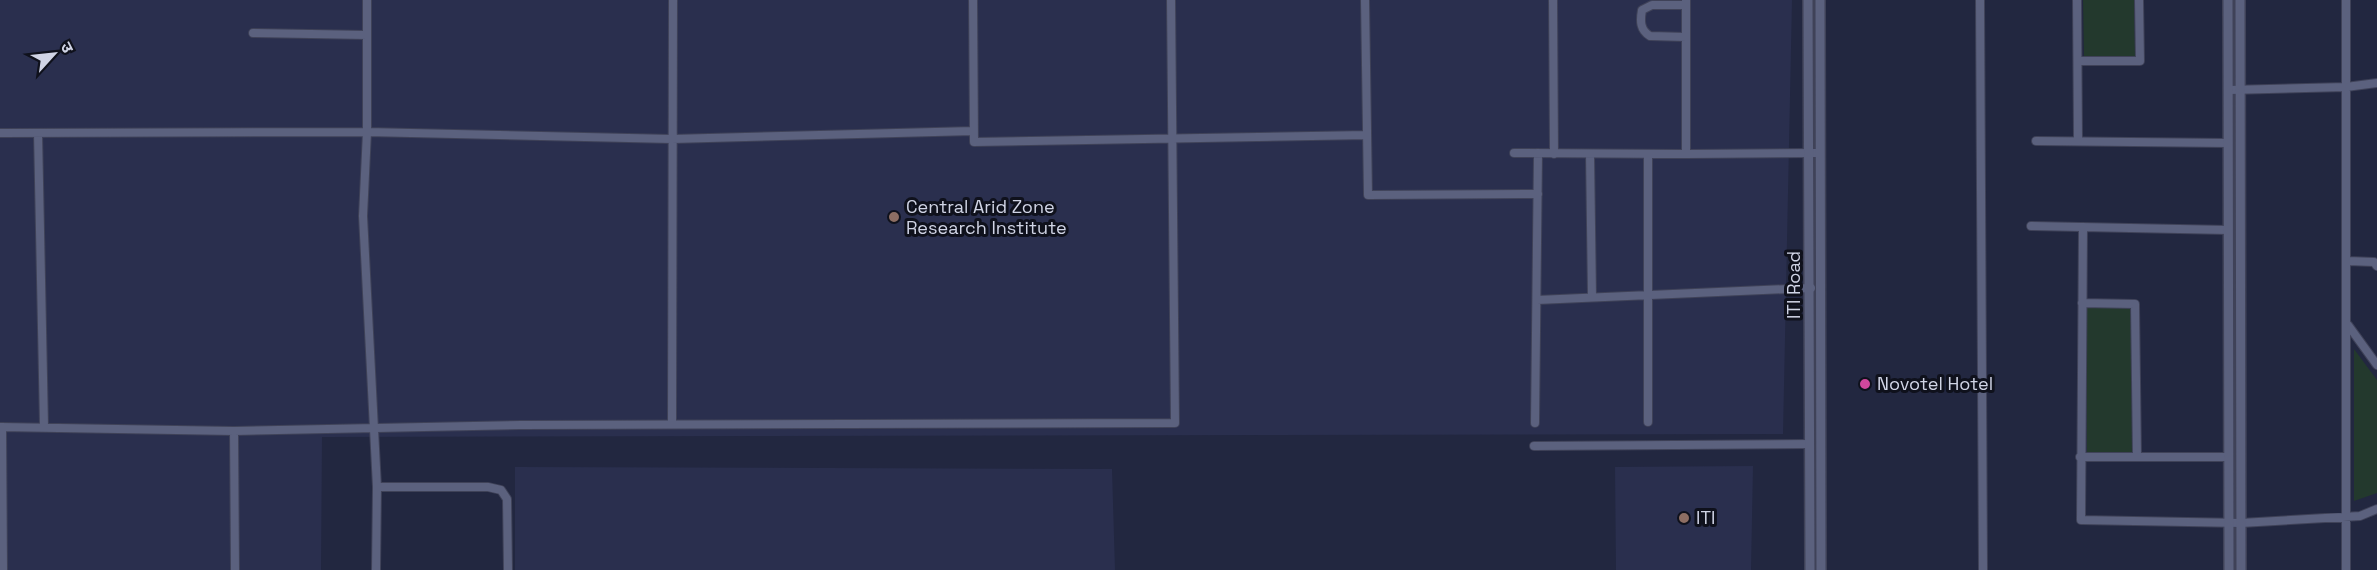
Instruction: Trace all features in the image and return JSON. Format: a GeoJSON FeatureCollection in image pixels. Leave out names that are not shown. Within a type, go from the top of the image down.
{"type":"FeatureCollection","features":[{"type":"Feature","properties":{"kind":"street"},"geometry":{"type":"LineString","coordinates":[[367,0],[367,132],[363,216],[374,430],[376,570]]}},
{"type":"Feature","properties":{"kind":"street"},"geometry":{"type":"LineString","coordinates":[[672,424],[673,0]]}},
{"type":"Feature","properties":{"kind":"street"},"geometry":{"type":"LineString","coordinates":[[973,0],[972,131],[974,142],[1367,135]]}},
{"type":"Feature","properties":{"kind":"street"},"geometry":{"type":"LineString","coordinates":[[3,570],[1,427],[234,431],[374,430],[521,425],[1175,423],[1171,0]]}},
{"type":"Feature","properties":{"kind":"street"},"geometry":{"type":"LineString","coordinates":[[1365,0],[1368,195],[1538,194]]}},
{"type":"Feature","properties":{"kind":"street"},"geometry":{"type":"LineString","coordinates":[[1553,0],[1554,154]]}},
{"type":"Feature","properties":{"kind":"street","name":"ITI Road"},"geometry":{"type":"LineString","coordinates":[[1808,0],[1811,288],[1810,570]]}},
{"type":"Feature","properties":{"kind":"street","name":"ITI Road"},"geometry":{"type":"LineString","coordinates":[[1820,0],[1821,570]]}},
{"type":"Feature","properties":{"kind":"street"},"geometry":{"type":"LineString","coordinates":[[1980,0],[1983,570]]}},
{"type":"Feature","properties":{"kind":"street"},"geometry":{"type":"LineString","coordinates":[[2077,0],[2078,141]]}},
{"type":"Feature","properties":{"kind":"street"},"geometry":{"type":"LineString","coordinates":[[2078,61],[2140,61],[2139,0]]}},
{"type":"Feature","properties":{"kind":"street"},"geometry":{"type":"LineString","coordinates":[[2228,0],[2229,570]]}},
{"type":"Feature","properties":{"kind":"street"},"geometry":{"type":"LineString","coordinates":[[2240,0],[2241,570]]}},
{"type":"Feature","properties":{"kind":"street"},"geometry":{"type":"LineString","coordinates":[[2346,0],[2348,261],[2346,570]]}},
{"type":"Feature","properties":{"kind":"street"},"geometry":{"type":"LineString","coordinates":[[1686,37],[1650,36],[1644,32],[1642,10],[1652,5],[1686,2],[1686,37],[1686,154]]}},
{"type":"Feature","properties":{"kind":"street"},"geometry":{"type":"LineString","coordinates":[[253,33],[367,35]]}},
{"type":"Feature","properties":{"kind":"street"},"geometry":{"type":"LineString","coordinates":[[2229,90],[2346,87],[2377,83]]}},
{"type":"Feature","properties":{"kind":"street"},"geometry":{"type":"LineString","coordinates":[[0,133],[367,132],[672,138],[972,131]]}},
{"type":"Feature","properties":{"kind":"street"},"geometry":{"type":"LineString","coordinates":[[38,133],[44,426]]}},
{"type":"Feature","properties":{"kind":"street"},"geometry":{"type":"LineString","coordinates":[[2036,141],[2228,143]]}},
{"type":"Feature","properties":{"kind":"street"},"geometry":{"type":"LineString","coordinates":[[1514,153],[1820,153]]}},
{"type":"Feature","properties":{"kind":"street"},"geometry":{"type":"LineString","coordinates":[[1535,423],[1538,153]]}},
{"type":"Feature","properties":{"kind":"street"},"geometry":{"type":"LineString","coordinates":[[1590,154],[1592,297]]}},
{"type":"Feature","properties":{"kind":"street"},"geometry":{"type":"LineString","coordinates":[[1648,154],[1648,422]]}},
{"type":"Feature","properties":{"kind":"street"},"geometry":{"type":"LineString","coordinates":[[2031,226],[2228,230]]}},
{"type":"Feature","properties":{"kind":"street"},"geometry":{"type":"LineString","coordinates":[[2083,227],[2081,520],[2241,523],[2360,516],[2377,508]]}},
{"type":"Feature","properties":{"kind":"street"},"geometry":{"type":"LineString","coordinates":[[2348,261],[2376,262]]}},
{"type":"Feature","properties":{"kind":"street"},"geometry":{"type":"LineString","coordinates":[[1537,300],[1811,288]]}},
{"type":"Feature","properties":{"kind":"street"},"geometry":{"type":"LineString","coordinates":[[2082,303],[2136,304],[2137,458]]}},
{"type":"Feature","properties":{"kind":"street"},"geometry":{"type":"LineString","coordinates":[[2347,325],[2377,365]]}},
{"type":"Feature","properties":{"kind":"street"},"geometry":{"type":"LineString","coordinates":[[234,431],[235,570]]}},
{"type":"Feature","properties":{"kind":"street"},"geometry":{"type":"LineString","coordinates":[[1534,446],[1810,444]]}},
{"type":"Feature","properties":{"kind":"street"},"geometry":{"type":"LineString","coordinates":[[2080,456],[2229,458]]}},
{"type":"Feature","properties":{"kind":"street"},"geometry":{"type":"LineString","coordinates":[[376,487],[489,487],[501,490],[507,499],[508,570]]}},
{"type":"Feature","properties":{"kind":"shaded area","name":"Central Arid Zone Research Institute"},"geometry":{"type":"Polygon","coordinates":[[[0,0],[1792,0],[1783,434],[322,437],[321,570],[0,570],[0,0]]]}},
{"type":"Feature","properties":{"kind":"shaded area","name":"ITI"},"geometry":{"type":"Polygon","coordinates":[[[1753,466],[1751,570],[1616,570],[1615,467],[1753,466]]]}},
{"type":"Feature","properties":{"kind":"shaded area"},"geometry":{"type":"Polygon","coordinates":[[[515,467],[1112,469],[1115,570],[515,570],[515,467]]]}},
{"type":"Feature","properties":{"kind":"green space"},"geometry":{"type":"Polygon","coordinates":[[[2083,0],[2134,0],[2135,57],[2084,58],[2083,0]]]}},
{"type":"Feature","properties":{"kind":"green space"},"geometry":{"type":"Polygon","coordinates":[[[2086,306],[2131,306],[2132,454],[2087,454],[2086,306]]]}},
{"type":"Feature","properties":{"kind":"green space"},"geometry":{"type":"Polygon","coordinates":[[[2354,349],[2377,380],[2377,493],[2354,501],[2354,349]]]}},
{"type":"Feature","properties":{"kind":"place","name":"Central Arid Zone Research Institute"},"geometry":{"type":"Point","coordinates":[894,217]}},
{"type":"Feature","properties":{"kind":"place","name":"Novotel Hotel"},"geometry":{"type":"Point","coordinates":[1865,384]}},
{"type":"Feature","properties":{"kind":"place","name":"ITI"},"geometry":{"type":"Point","coordinates":[1684,518]}}]}
